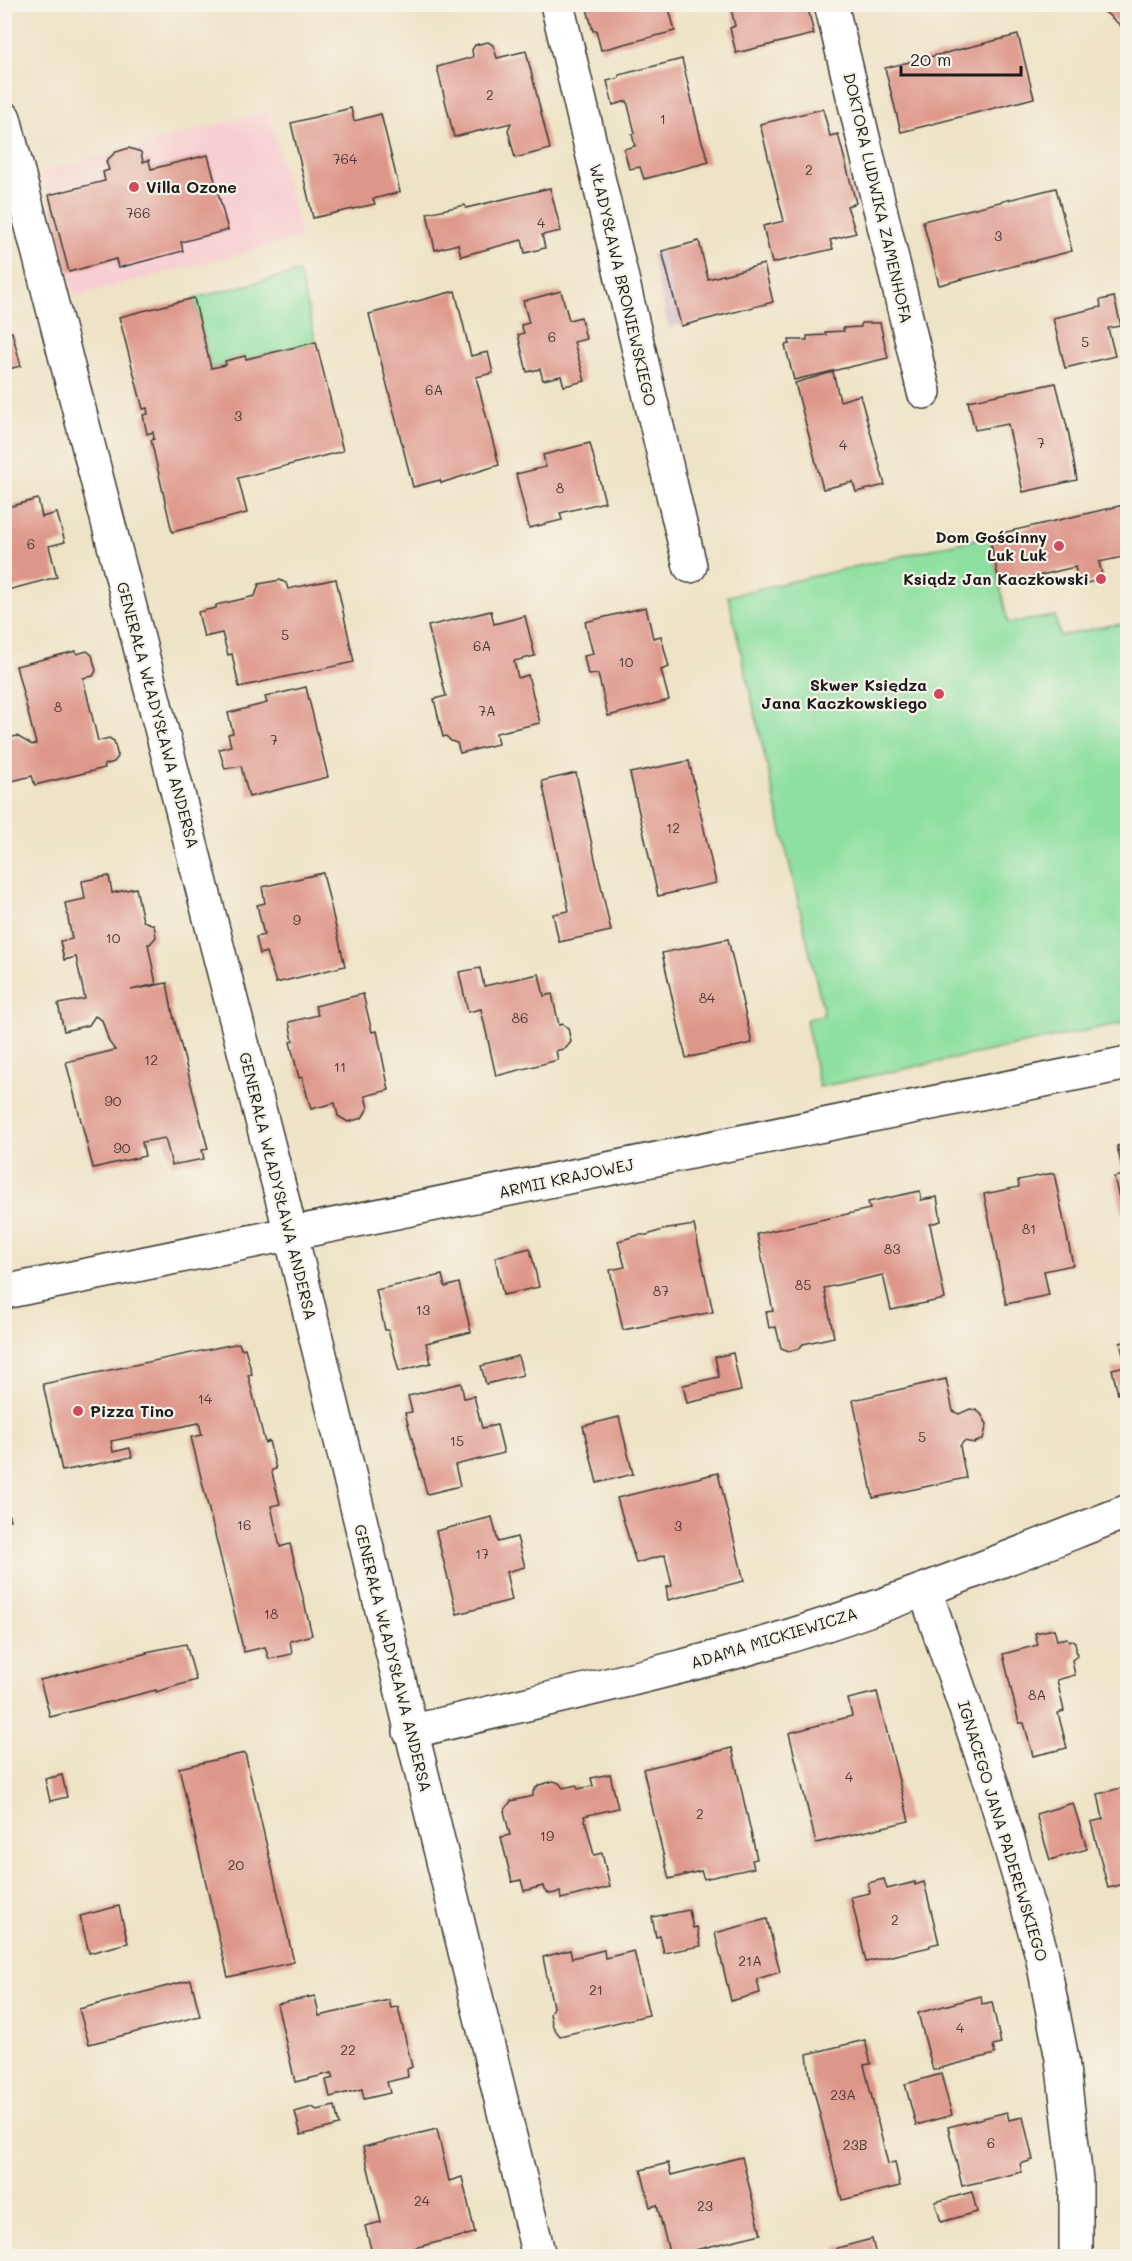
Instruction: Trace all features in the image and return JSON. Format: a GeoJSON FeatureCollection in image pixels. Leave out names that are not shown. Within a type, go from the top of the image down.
{"type":"FeatureCollection","features":[{"type":"Feature","properties":{"kind":"street","name":"WŁADYSŁAWA BRONIEWSKIEGO"},"geometry":{"type":"LineString","coordinates":[[557,4],[690,566]]}},
{"type":"Feature","properties":{"kind":"street","name":"DOKTORA LUDWIKA ZAMENHOFA"},"geometry":{"type":"LineString","coordinates":[[831,4],[924,392]]}},
{"type":"Feature","properties":{"kind":"street","name":"GENERAŁA WŁADYSŁAWA ANDERSA"},"geometry":{"type":"LineString","coordinates":[[4,118],[290,1234],[539,2256]]}},
{"type":"Feature","properties":{"kind":"street","name":"ARMII KRAJOWEJ"},"geometry":{"type":"LineString","coordinates":[[4,1292],[1128,1063]]}},
{"type":"Feature","properties":{"kind":"street","name":"ADAMA MICKIEWICZA"},"geometry":{"type":"LineString","coordinates":[[410,1732],[670,1670],[774,1641],[925,1590],[1128,1511]]}},
{"type":"Feature","properties":{"kind":"street","name":"IGNACEGO JANA PADEREWSKIEGO"},"geometry":{"type":"LineString","coordinates":[[925,1590],[992,1785],[1042,1955],[1062,2059],[1076,2180],[1076,2256]]}},
{"type":"Feature","properties":{"kind":"shaded area"},"geometry":{"type":"Polygon","coordinates":[[[268,111],[301,238],[74,297],[42,172],[268,111]]]}},
{"type":"Feature","properties":{"kind":"shaded area"},"geometry":{"type":"Polygon","coordinates":[[[699,241],[708,279],[764,264],[773,302],[669,328],[651,254],[699,241]]]}},
{"type":"Feature","properties":{"kind":"green space"},"geometry":{"type":"Polygon","coordinates":[[[299,272],[316,342],[246,359],[245,356],[226,361],[226,365],[211,368],[194,298],[299,272]]]}},
{"type":"Feature","properties":{"kind":"green space"},"geometry":{"type":"Polygon","coordinates":[[[989,536],[1008,623],[1055,616],[1060,636],[1111,625],[1127,624],[1127,1022],[819,1087],[806,1020],[824,1014],[728,596],[989,536]]]}},
{"type":"Feature","properties":{"kind":"building"},"geometry":{"type":"Polygon","coordinates":[[[730,4],[807,4],[814,34],[736,53],[730,28],[735,26],[730,4]]]}},
{"type":"Feature","properties":{"kind":"building"},"geometry":{"type":"Polygon","coordinates":[[[1103,4],[1128,4],[1128,45],[1125,46],[1121,26],[1105,12],[1103,4]]]}},
{"type":"Feature","properties":{"kind":"building"},"geometry":{"type":"Polygon","coordinates":[[[586,5],[668,5],[675,31],[601,50],[586,5]]]}},
{"type":"Feature","properties":{"kind":"building"},"geometry":{"type":"Polygon","coordinates":[[[1018,35],[1034,98],[901,132],[885,68],[1018,35]]]}},
{"type":"Feature","properties":{"kind":"building"},"geometry":{"type":"Polygon","coordinates":[[[488,42],[493,45],[497,58],[526,51],[550,149],[515,158],[508,130],[511,123],[454,137],[437,67],[473,57],[472,50],[475,45],[488,42]]]}},
{"type":"Feature","properties":{"kind":"building"},"geometry":{"type":"Polygon","coordinates":[[[682,59],[701,139],[709,162],[644,179],[640,167],[629,169],[624,149],[635,146],[632,134],[635,133],[627,101],[613,105],[607,81],[619,78],[619,75],[682,59]]]}},
{"type":"Feature","properties":{"kind":"building"},"geometry":{"type":"Polygon","coordinates":[[[351,108],[354,121],[381,114],[400,192],[373,199],[375,204],[313,218],[291,123],[351,108]]]}},
{"type":"Feature","properties":{"kind":"building"},"geometry":{"type":"Polygon","coordinates":[[[823,109],[830,136],[838,134],[856,203],[847,206],[856,233],[830,240],[833,249],[772,263],[763,226],[784,221],[760,124],[823,109]]]}},
{"type":"Feature","properties":{"kind":"building"},"geometry":{"type":"Polygon","coordinates":[[[1128,125],[1128,146],[1127,146],[1121,126],[1128,125]]]}},
{"type":"Feature","properties":{"kind":"building"},"geometry":{"type":"Polygon","coordinates":[[[129,148],[141,152],[143,162],[149,160],[151,169],[208,155],[228,230],[181,242],[183,251],[118,268],[116,259],[69,272],[49,195],[105,181],[103,172],[109,170],[106,161],[116,152],[129,148]]]}},
{"type":"Feature","properties":{"kind":"building"},"geometry":{"type":"Polygon","coordinates":[[[550,188],[561,231],[542,235],[545,248],[525,253],[522,240],[461,256],[458,244],[435,250],[427,213],[465,205],[466,208],[550,188]]]}},
{"type":"Feature","properties":{"kind":"building"},"geometry":{"type":"Polygon","coordinates":[[[1056,188],[1072,251],[939,285],[923,221],[1056,188]]]}},
{"type":"Feature","properties":{"kind":"building"},"geometry":{"type":"Polygon","coordinates":[[[699,241],[708,279],[764,264],[773,302],[681,326],[662,251],[699,241]]]}},
{"type":"Feature","properties":{"kind":"building"},"geometry":{"type":"Polygon","coordinates":[[[455,291],[471,356],[488,352],[493,373],[476,377],[499,465],[441,483],[440,480],[413,487],[369,314],[455,291]]]}},
{"type":"Feature","properties":{"kind":"building"},"geometry":{"type":"Polygon","coordinates":[[[561,291],[569,320],[581,317],[586,339],[574,342],[585,381],[564,386],[561,376],[543,380],[540,369],[527,372],[518,335],[524,333],[521,325],[529,323],[523,301],[561,291]]]}},
{"type":"Feature","properties":{"kind":"building"},"geometry":{"type":"Polygon","coordinates":[[[1114,297],[1121,326],[1108,328],[1115,356],[1065,368],[1053,318],[1101,307],[1100,300],[1114,297]]]}},
{"type":"Feature","properties":{"kind":"building"},"geometry":{"type":"Polygon","coordinates":[[[194,298],[211,368],[226,365],[225,361],[245,356],[246,359],[316,342],[343,451],[238,478],[247,513],[172,532],[151,440],[154,439],[153,432],[147,434],[143,415],[148,414],[147,408],[143,409],[119,317],[194,298]]]}},
{"type":"Feature","properties":{"kind":"building"},"geometry":{"type":"Polygon","coordinates":[[[861,323],[880,323],[888,358],[794,380],[785,345],[790,344],[789,340],[807,340],[807,336],[826,335],[825,332],[861,327],[861,323]]]}},
{"type":"Feature","properties":{"kind":"building"},"geometry":{"type":"Polygon","coordinates":[[[12,332],[21,366],[4,370],[4,334],[12,332]]]}},
{"type":"Feature","properties":{"kind":"building"},"geometry":{"type":"Polygon","coordinates":[[[833,372],[840,401],[860,395],[885,485],[856,492],[853,482],[823,489],[795,383],[833,372]]]}},
{"type":"Feature","properties":{"kind":"building"},"geometry":{"type":"Polygon","coordinates":[[[1056,383],[1077,480],[1023,492],[1008,424],[975,430],[968,401],[1056,383]]]}},
{"type":"Feature","properties":{"kind":"building"},"geometry":{"type":"Polygon","coordinates":[[[590,443],[605,502],[560,513],[562,520],[529,528],[516,474],[546,467],[543,455],[590,443]]]}},
{"type":"Feature","properties":{"kind":"building"},"geometry":{"type":"Polygon","coordinates":[[[38,499],[42,517],[57,513],[65,542],[49,546],[57,577],[4,591],[4,508],[38,499]]]}},
{"type":"Feature","properties":{"kind":"building","name":"Dom Gościnny Luk Luk"},"geometry":{"type":"Polygon","coordinates":[[[1128,504],[1128,556],[1099,562],[1103,579],[1079,585],[1075,567],[1000,585],[989,536],[1128,504]]]}},
{"type":"Feature","properties":{"kind":"building"},"geometry":{"type":"Polygon","coordinates":[[[336,579],[354,662],[239,687],[232,654],[228,655],[222,633],[204,637],[198,612],[216,608],[216,605],[255,596],[259,584],[280,580],[286,583],[288,589],[336,579]]]}},
{"type":"Feature","properties":{"kind":"building"},"geometry":{"type":"Polygon","coordinates":[[[646,607],[653,638],[661,636],[669,667],[661,670],[669,700],[608,716],[598,674],[588,675],[584,656],[593,654],[585,622],[646,607]]]}},
{"type":"Feature","properties":{"kind":"building"},"geometry":{"type":"Polygon","coordinates":[[[491,611],[494,624],[525,616],[535,656],[514,661],[518,678],[528,675],[540,723],[496,733],[498,744],[460,753],[457,743],[446,736],[443,737],[434,699],[446,696],[428,626],[491,611]]]}},
{"type":"Feature","properties":{"kind":"building"},"geometry":{"type":"Polygon","coordinates":[[[76,651],[77,654],[87,651],[92,655],[96,671],[93,676],[83,678],[98,741],[109,738],[114,741],[118,757],[114,762],[104,765],[105,768],[35,785],[32,776],[4,783],[4,739],[17,736],[32,745],[36,744],[16,666],[76,651]]]}},
{"type":"Feature","properties":{"kind":"building"},"geometry":{"type":"Polygon","coordinates":[[[306,687],[328,777],[249,797],[241,766],[225,769],[219,749],[231,746],[228,734],[233,733],[228,713],[267,703],[265,697],[306,687]]]}},
{"type":"Feature","properties":{"kind":"building"},"geometry":{"type":"Polygon","coordinates":[[[689,761],[716,883],[658,896],[630,773],[689,761]]]}},
{"type":"Feature","properties":{"kind":"building"},"geometry":{"type":"Polygon","coordinates":[[[576,773],[611,931],[559,942],[553,914],[569,911],[542,781],[576,773]]]}},
{"type":"Feature","properties":{"kind":"building"},"geometry":{"type":"Polygon","coordinates":[[[323,873],[345,966],[276,983],[266,952],[260,954],[256,937],[264,935],[257,905],[265,903],[262,887],[323,873]]]}},
{"type":"Feature","properties":{"kind":"building"},"geometry":{"type":"Polygon","coordinates":[[[109,876],[112,893],[136,888],[143,921],[154,925],[156,937],[148,944],[156,984],[131,990],[167,983],[173,1015],[208,1149],[202,1150],[204,1159],[172,1165],[165,1138],[142,1142],[145,1156],[93,1168],[66,1062],[115,1050],[109,1042],[102,1020],[95,1016],[89,1025],[64,1031],[58,1004],[85,999],[76,957],[64,960],[60,941],[72,939],[65,903],[85,899],[82,881],[109,876]]]}},
{"type":"Feature","properties":{"kind":"building"},"geometry":{"type":"Polygon","coordinates":[[[728,939],[752,1043],[686,1058],[662,953],[728,939]]]}},
{"type":"Feature","properties":{"kind":"building"},"geometry":{"type":"Polygon","coordinates":[[[480,968],[484,986],[539,974],[544,996],[552,994],[559,1025],[563,1024],[568,1028],[571,1042],[566,1048],[556,1051],[558,1060],[496,1076],[481,1009],[468,1012],[459,972],[480,968]]]}},
{"type":"Feature","properties":{"kind":"building"},"geometry":{"type":"Polygon","coordinates":[[[363,994],[372,1032],[377,1031],[389,1090],[365,1096],[368,1108],[362,1118],[348,1122],[338,1116],[335,1103],[311,1109],[302,1077],[299,1078],[290,1042],[293,1041],[289,1022],[318,1015],[315,1006],[363,994]]]}},
{"type":"Feature","properties":{"kind":"building"},"geometry":{"type":"Polygon","coordinates":[[[1128,1144],[1127,1231],[1114,1177],[1124,1175],[1117,1146],[1128,1144]]]}},
{"type":"Feature","properties":{"kind":"building"},"geometry":{"type":"Polygon","coordinates":[[[1054,1173],[1073,1265],[1044,1271],[1049,1295],[1006,1304],[984,1194],[1019,1187],[1018,1180],[1054,1173]]]}},
{"type":"Feature","properties":{"kind":"building"},"geometry":{"type":"Polygon","coordinates":[[[920,1191],[921,1200],[937,1197],[941,1221],[930,1224],[945,1299],[891,1310],[883,1275],[824,1288],[834,1337],[803,1344],[799,1349],[789,1351],[781,1348],[776,1327],[769,1328],[766,1312],[773,1311],[757,1234],[870,1209],[868,1202],[920,1191]]]}},
{"type":"Feature","properties":{"kind":"building"},"geometry":{"type":"Polygon","coordinates":[[[694,1225],[713,1312],[623,1330],[610,1270],[625,1267],[618,1241],[694,1225]]]}},
{"type":"Feature","properties":{"kind":"building"},"geometry":{"type":"Polygon","coordinates":[[[530,1248],[539,1287],[503,1295],[495,1257],[530,1248]]]}},
{"type":"Feature","properties":{"kind":"building"},"geometry":{"type":"Polygon","coordinates":[[[442,1275],[445,1287],[459,1283],[471,1332],[426,1343],[431,1363],[399,1371],[388,1330],[385,1330],[376,1290],[442,1275]]]}},
{"type":"Feature","properties":{"kind":"building"},"geometry":{"type":"Polygon","coordinates":[[[1128,1341],[1128,1392],[1118,1394],[1112,1369],[1126,1366],[1120,1343],[1128,1341]]]}},
{"type":"Feature","properties":{"kind":"building"},"geometry":{"type":"Polygon","coordinates":[[[239,1343],[241,1349],[245,1348],[252,1374],[248,1375],[265,1443],[269,1441],[276,1469],[272,1470],[272,1473],[280,1504],[271,1506],[280,1547],[290,1544],[312,1635],[290,1641],[292,1654],[269,1659],[265,1647],[244,1652],[191,1437],[202,1435],[199,1423],[111,1441],[113,1452],[130,1448],[132,1457],[62,1471],[43,1384],[239,1343]]]}},
{"type":"Feature","properties":{"kind":"building"},"geometry":{"type":"Polygon","coordinates":[[[733,1353],[741,1391],[687,1403],[683,1385],[719,1377],[715,1357],[733,1353]]]}},
{"type":"Feature","properties":{"kind":"building"},"geometry":{"type":"Polygon","coordinates":[[[518,1356],[523,1375],[486,1384],[481,1366],[518,1356]]]}},
{"type":"Feature","properties":{"kind":"building"},"geometry":{"type":"Polygon","coordinates":[[[946,1379],[953,1411],[959,1414],[970,1409],[976,1410],[987,1424],[983,1439],[974,1443],[964,1441],[960,1446],[966,1478],[873,1498],[853,1400],[946,1379]]]}},
{"type":"Feature","properties":{"kind":"building"},"geometry":{"type":"Polygon","coordinates":[[[461,1383],[464,1398],[474,1396],[482,1428],[497,1425],[504,1453],[455,1465],[460,1486],[427,1494],[405,1413],[412,1412],[408,1396],[461,1383]]]}},
{"type":"Feature","properties":{"kind":"building"},"geometry":{"type":"Polygon","coordinates":[[[619,1417],[633,1474],[597,1483],[583,1426],[619,1417]]]}},
{"type":"Feature","properties":{"kind":"building"},"geometry":{"type":"Polygon","coordinates":[[[718,1473],[744,1581],[668,1600],[666,1587],[672,1586],[665,1555],[636,1563],[617,1498],[718,1473]]]}},
{"type":"Feature","properties":{"kind":"building"},"geometry":{"type":"Polygon","coordinates":[[[4,1499],[10,1520],[4,1521],[4,1499]]]}},
{"type":"Feature","properties":{"kind":"building"},"geometry":{"type":"Polygon","coordinates":[[[492,1517],[498,1542],[517,1537],[525,1567],[506,1572],[512,1600],[457,1614],[436,1531],[492,1517]]]}},
{"type":"Feature","properties":{"kind":"building"},"geometry":{"type":"Polygon","coordinates":[[[1054,1629],[1057,1640],[1067,1638],[1068,1641],[1075,1642],[1077,1656],[1072,1660],[1075,1675],[1057,1680],[1064,1711],[1058,1713],[1067,1748],[1033,1756],[1024,1723],[1019,1723],[1003,1654],[1038,1645],[1035,1633],[1054,1629]]]}},
{"type":"Feature","properties":{"kind":"building"},"geometry":{"type":"Polygon","coordinates":[[[186,1644],[196,1680],[156,1692],[156,1690],[50,1717],[40,1680],[146,1652],[186,1644]]]}},
{"type":"Feature","properties":{"kind":"building"},"geometry":{"type":"Polygon","coordinates":[[[877,1692],[909,1821],[816,1843],[789,1733],[852,1716],[848,1699],[877,1692]]]}},
{"type":"Feature","properties":{"kind":"building"},"geometry":{"type":"Polygon","coordinates":[[[732,1748],[757,1859],[752,1860],[754,1868],[704,1879],[701,1871],[669,1879],[643,1769],[732,1748]]]}},
{"type":"Feature","properties":{"kind":"building"},"geometry":{"type":"Polygon","coordinates":[[[245,1753],[294,1962],[228,1977],[179,1768],[245,1753]]]}},
{"type":"Feature","properties":{"kind":"building"},"geometry":{"type":"Polygon","coordinates":[[[610,1774],[618,1808],[584,1816],[594,1855],[602,1853],[610,1887],[561,1899],[560,1892],[550,1894],[544,1890],[543,1886],[524,1891],[521,1880],[512,1882],[501,1837],[510,1835],[504,1811],[511,1801],[533,1796],[533,1791],[539,1785],[554,1781],[563,1788],[576,1785],[578,1789],[593,1786],[591,1778],[610,1774]]]}},
{"type":"Feature","properties":{"kind":"building"},"geometry":{"type":"Polygon","coordinates":[[[62,1775],[67,1797],[50,1801],[45,1779],[62,1775]]]}},
{"type":"Feature","properties":{"kind":"building"},"geometry":{"type":"Polygon","coordinates":[[[1128,1786],[1128,1883],[1108,1888],[1091,1822],[1103,1819],[1098,1794],[1128,1786]]]}},
{"type":"Feature","properties":{"kind":"building"},"geometry":{"type":"Polygon","coordinates":[[[1073,1803],[1087,1849],[1050,1860],[1036,1814],[1073,1803]]]}},
{"type":"Feature","properties":{"kind":"building"},"geometry":{"type":"Polygon","coordinates":[[[884,1879],[887,1889],[924,1882],[939,1943],[866,1962],[851,1897],[870,1893],[868,1883],[884,1879]]]}},
{"type":"Feature","properties":{"kind":"building"},"geometry":{"type":"Polygon","coordinates":[[[119,1906],[128,1943],[89,1953],[80,1916],[119,1906]]]}},
{"type":"Feature","properties":{"kind":"building"},"geometry":{"type":"Polygon","coordinates":[[[689,1910],[693,1928],[697,1927],[701,1946],[664,1953],[660,1936],[656,1937],[652,1917],[689,1910]]]}},
{"type":"Feature","properties":{"kind":"building"},"geometry":{"type":"Polygon","coordinates":[[[767,1919],[780,1972],[757,1979],[760,1993],[731,2001],[715,1933],[767,1919]]]}},
{"type":"Feature","properties":{"kind":"building"},"geometry":{"type":"Polygon","coordinates":[[[570,1950],[572,1958],[604,1950],[605,1958],[634,1951],[649,2015],[560,2036],[553,2027],[550,2014],[553,2007],[543,1957],[570,1950]]]}},
{"type":"Feature","properties":{"kind":"building"},"geometry":{"type":"Polygon","coordinates":[[[191,1980],[200,2016],[89,2044],[79,2009],[191,1980]]]}},
{"type":"Feature","properties":{"kind":"building"},"geometry":{"type":"Polygon","coordinates":[[[315,1996],[319,2016],[389,2000],[391,2008],[398,2007],[412,2067],[407,2069],[408,2077],[387,2082],[390,2093],[364,2099],[362,2089],[330,2097],[326,2080],[334,2078],[332,2073],[295,2082],[277,2004],[315,1996]]]}},
{"type":"Feature","properties":{"kind":"building"},"geometry":{"type":"Polygon","coordinates":[[[981,1996],[982,2004],[992,2002],[1001,2044],[993,2046],[995,2054],[933,2070],[918,2013],[981,1996]]]}},
{"type":"Feature","properties":{"kind":"building"},"geometry":{"type":"Polygon","coordinates":[[[865,2040],[871,2064],[864,2065],[888,2164],[895,2162],[900,2186],[842,2200],[810,2076],[807,2054],[865,2040]]]}},
{"type":"Feature","properties":{"kind":"building"},"geometry":{"type":"Polygon","coordinates":[[[941,2074],[952,2115],[916,2125],[905,2084],[941,2074]]]}},
{"type":"Feature","properties":{"kind":"building"},"geometry":{"type":"Polygon","coordinates":[[[335,2106],[339,2125],[301,2135],[295,2112],[312,2107],[317,2110],[335,2106]]]}},
{"type":"Feature","properties":{"kind":"building"},"geometry":{"type":"Polygon","coordinates":[[[1007,2112],[1009,2120],[1023,2117],[1033,2160],[1020,2164],[1022,2172],[962,2186],[948,2127],[1007,2112]]]}},
{"type":"Feature","properties":{"kind":"building"},"geometry":{"type":"Polygon","coordinates":[[[437,2129],[449,2181],[462,2177],[475,2233],[389,2254],[388,2249],[372,2253],[365,2226],[381,2222],[363,2147],[437,2129]]]}},
{"type":"Feature","properties":{"kind":"building"},"geometry":{"type":"Polygon","coordinates":[[[742,2157],[761,2234],[670,2256],[657,2205],[650,2207],[641,2170],[668,2163],[671,2175],[742,2157]]]}},
{"type":"Feature","properties":{"kind":"building"},"geometry":{"type":"Polygon","coordinates":[[[972,2192],[977,2212],[941,2222],[935,2202],[972,2192]]]}},
{"type":"Feature","properties":{"kind":"building"},"geometry":{"type":"Polygon","coordinates":[[[872,2239],[876,2256],[840,2256],[837,2248],[872,2239]]]}},
{"type":"Feature","properties":{"kind":"place","name":"Villa Ozone"},"geometry":{"type":"Point","coordinates":[134,187]}},
{"type":"Feature","properties":{"kind":"place","name":"Dom Gościnny Luk Luk"},"geometry":{"type":"Point","coordinates":[1059,546]}},
{"type":"Feature","properties":{"kind":"place","name":"Ksiądz Jan Kaczkowski"},"geometry":{"type":"Point","coordinates":[1101,579]}},
{"type":"Feature","properties":{"kind":"place","name":"Skwer Księdza Jana Kaczkowskiego"},"geometry":{"type":"Point","coordinates":[939,694]}},
{"type":"Feature","properties":{"kind":"place","name":"Pizza Tino"},"geometry":{"type":"Point","coordinates":[78,1411]}}]}
